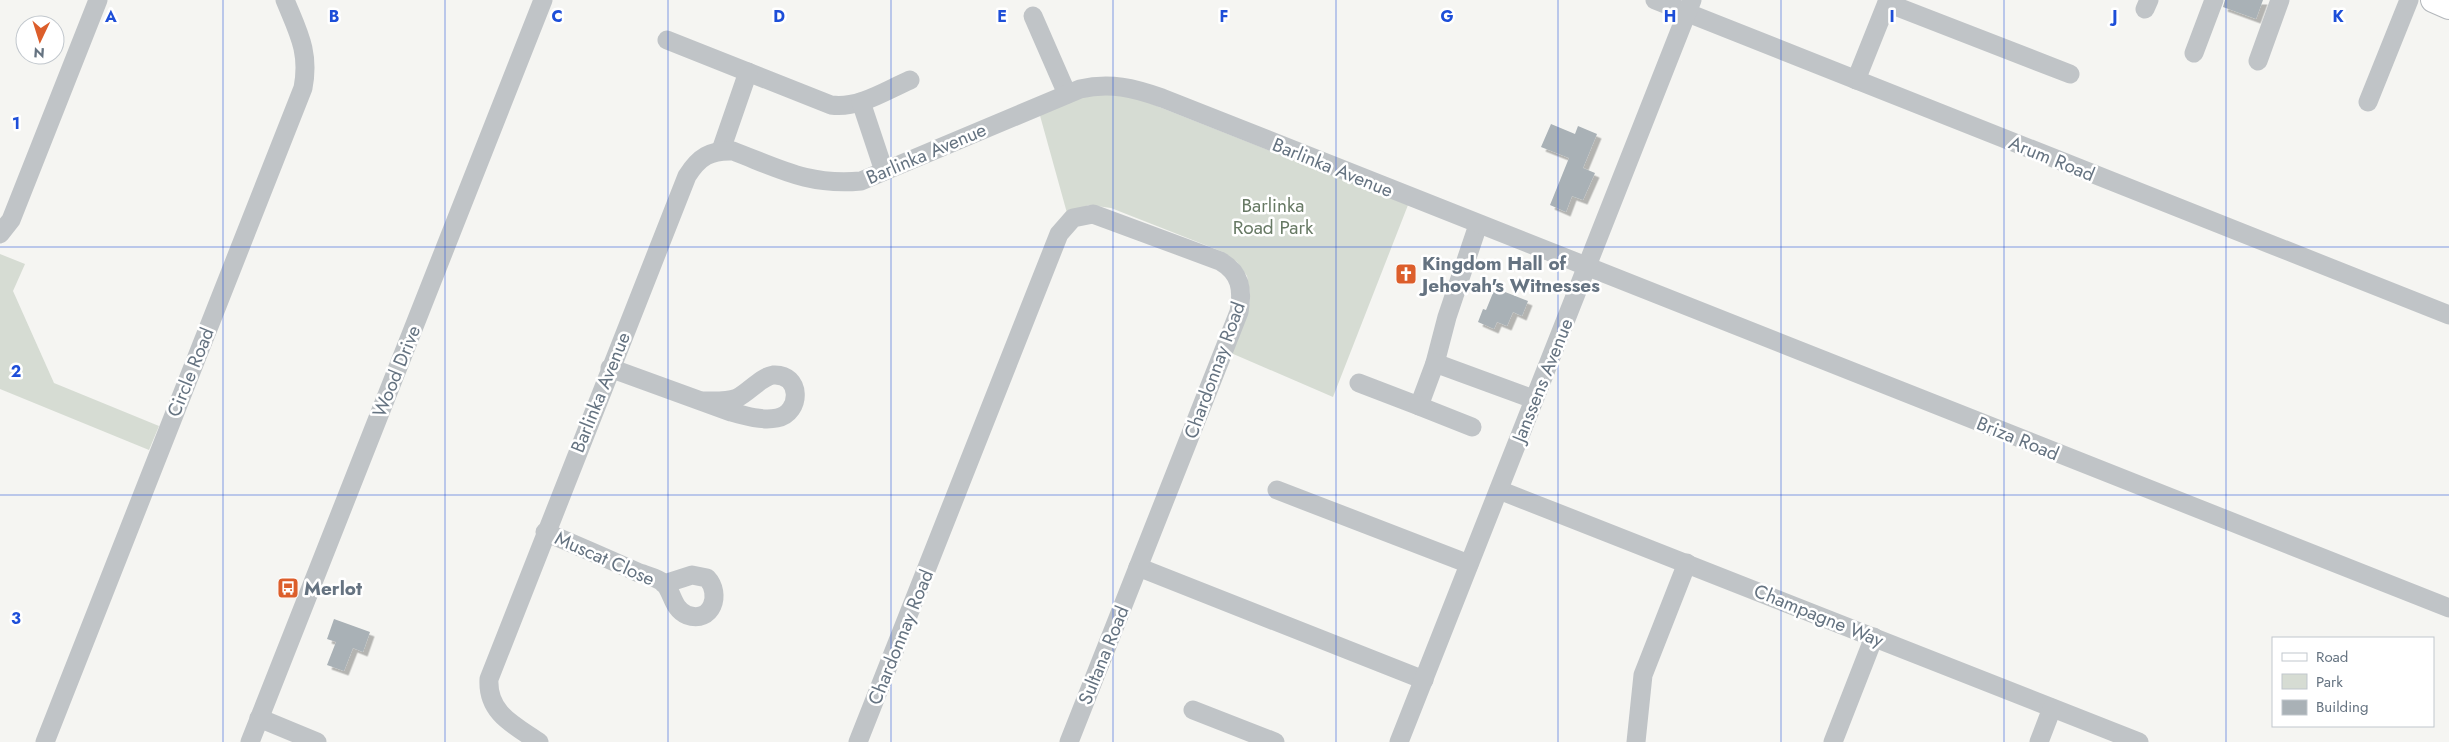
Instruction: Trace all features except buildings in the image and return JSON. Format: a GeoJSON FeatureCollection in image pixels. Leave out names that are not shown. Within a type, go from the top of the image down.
{"type":"FeatureCollection","features":[{"type":"Feature","properties":{"kind":"main road"},"geometry":{"type":"LineString","coordinates":[[2433,0],[2449,7]]}},
{"type":"Feature","properties":{"kind":"street"},"geometry":{"type":"LineString","coordinates":[[0,234],[11,220],[98,0]]}},
{"type":"Feature","properties":{"kind":"street","name":"Circle Road"},"geometry":{"type":"LineString","coordinates":[[45,742],[303,88],[306,54],[285,0]]}},
{"type":"Feature","properties":{"kind":"street","name":"Wood Drive"},"geometry":{"type":"LineString","coordinates":[[250,742],[543,0]]}},
{"type":"Feature","properties":{"kind":"street","name":"Arum Road"},"geometry":{"type":"LineString","coordinates":[[1655,0],[1690,6],[1856,80],[2449,315]]}},
{"type":"Feature","properties":{"kind":"street"},"geometry":{"type":"LineString","coordinates":[[2194,53],[2214,0]]}},
{"type":"Feature","properties":{"kind":"street"},"geometry":{"type":"LineString","coordinates":[[2258,61],[2280,0]]}},
{"type":"Feature","properties":{"kind":"street"},"geometry":{"type":"LineString","coordinates":[[2368,102],[2409,0]]}},
{"type":"Feature","properties":{"kind":"street"},"geometry":{"type":"LineString","coordinates":[[1856,80],[1888,1],[2070,74]]}},
{"type":"Feature","properties":{"kind":"street","name":"Janssens Avenue"},"geometry":{"type":"LineString","coordinates":[[1399,742],[1533,399],[1588,268],[1690,6]]}},
{"type":"Feature","properties":{"kind":"street"},"geometry":{"type":"LineString","coordinates":[[1033,16],[1067,94]]}},
{"type":"Feature","properties":{"kind":"street"},"geometry":{"type":"LineString","coordinates":[[667,40],[831,105],[848,106],[861,102],[910,80]]}},
{"type":"Feature","properties":{"kind":"street"},"geometry":{"type":"LineString","coordinates":[[721,150],[748,72]]}},
{"type":"Feature","properties":{"kind":"street","name":"Barlinka Avenue"},"geometry":{"type":"LineString","coordinates":[[539,742],[502,717],[495,709],[488,690],[489,679],[545,532],[687,176],[706,154],[721,150],[733,151],[806,179],[822,182],[862,181],[1067,94],[1098,85],[1137,89],[1588,268]]}},
{"type":"Feature","properties":{"kind":"street"},"geometry":{"type":"LineString","coordinates":[[861,102],[884,171]]}},
{"type":"Feature","properties":{"kind":"street","name":"Chardonnay Road"},"geometry":{"type":"LineString","coordinates":[[858,742],[1059,234],[1067,222],[1087,214],[1100,215],[1220,261],[1234,273],[1242,292],[1239,312],[1138,567]]}},
{"type":"Feature","properties":{"kind":"street"},"geometry":{"type":"LineString","coordinates":[[1418,406],[1436,363],[1447,317],[1478,225]]}},
{"type":"Feature","properties":{"kind":"street","name":"Briza Road"},"geometry":{"type":"LineString","coordinates":[[1588,268],[2449,608]]}},
{"type":"Feature","properties":{"kind":"street"},"geometry":{"type":"LineString","coordinates":[[1436,363],[1533,399]]}},
{"type":"Feature","properties":{"kind":"street"},"geometry":{"type":"LineString","coordinates":[[610,368],[703,401]]}},
{"type":"Feature","properties":{"kind":"street"},"geometry":{"type":"LineString","coordinates":[[1360,383],[1472,427]]}},
{"type":"Feature","properties":{"kind":"street"},"geometry":{"type":"LineString","coordinates":[[1277,490],[1469,564]]}},
{"type":"Feature","properties":{"kind":"street","name":"Champagne Way"},"geometry":{"type":"LineString","coordinates":[[1499,490],[2139,742]]}},
{"type":"Feature","properties":{"kind":"street","name":"Muscat Close"},"geometry":{"type":"LineString","coordinates":[[545,532],[664,584]]}},
{"type":"Feature","properties":{"kind":"street"},"geometry":{"type":"LineString","coordinates":[[1636,742],[1643,675],[1687,563]]}},
{"type":"Feature","properties":{"kind":"street"},"geometry":{"type":"LineString","coordinates":[[1138,567],[1424,680]]}},
{"type":"Feature","properties":{"kind":"street","name":"Sultana Road"},"geometry":{"type":"LineString","coordinates":[[1069,742],[1138,567]]}},
{"type":"Feature","properties":{"kind":"street"},"geometry":{"type":"LineString","coordinates":[[1833,742],[1874,637]]}},
{"type":"Feature","properties":{"kind":"street"},"geometry":{"type":"LineString","coordinates":[[2038,742],[2052,708]]}},
{"type":"Feature","properties":{"kind":"street"},"geometry":{"type":"LineString","coordinates":[[1193,710],[1275,742]]}},
{"type":"Feature","properties":{"kind":"street"},"geometry":{"type":"LineString","coordinates":[[259,718],[317,742]]}},
{"type":"Feature","properties":{"kind":"green space","name":"Barlinka Road Park"},"geometry":{"type":"Polygon","coordinates":[[[1094,93],[1134,97],[1408,205],[1333,397],[1231,353],[1250,303],[1250,294],[1247,276],[1237,262],[1223,252],[1111,208],[1089,205],[1067,213],[1039,112],[1094,93]]]}},
{"type":"Feature","properties":{"kind":"green space"},"geometry":{"type":"Polygon","coordinates":[[[0,254],[25,264],[13,291],[54,383],[159,426],[149,450],[0,389],[0,254]]]}},
{"type":"Feature","properties":{"kind":"place","name":"Kingdom Hall of Jehovah's Witnesses"},"geometry":{"type":"Point","coordinates":[1406,274]}},
{"type":"Feature","properties":{"kind":"place","name":"Merlot"},"geometry":{"type":"Point","coordinates":[288,588]}}]}
